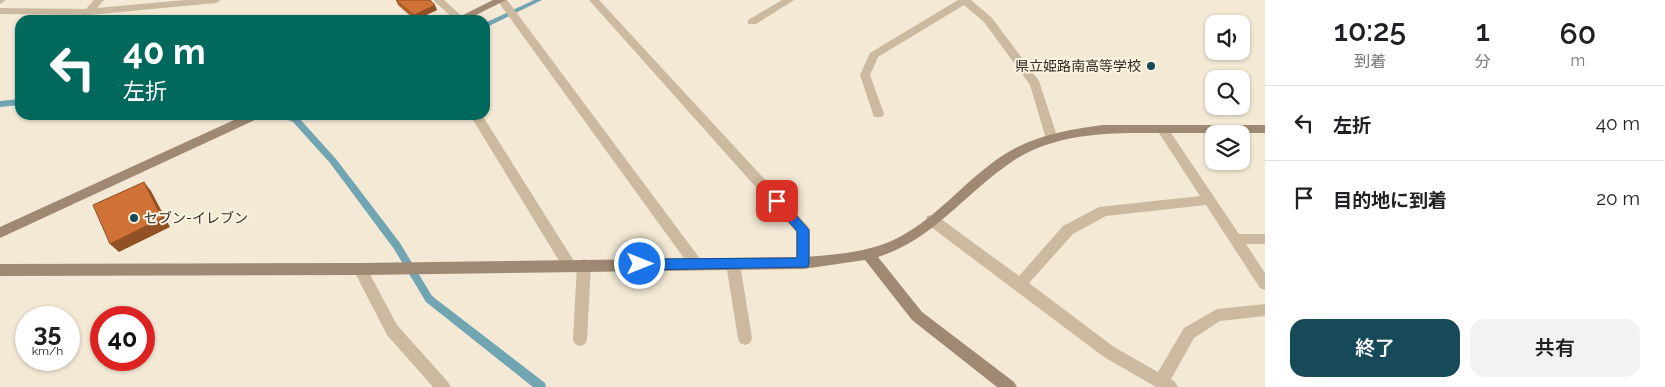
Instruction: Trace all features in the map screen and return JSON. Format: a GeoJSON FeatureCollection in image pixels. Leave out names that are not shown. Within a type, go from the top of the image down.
{"type":"FeatureCollection","features":[{"type":"Feature","properties":{"kind":"street"},"geometry":{"type":"LineString","coordinates":[[89,12],[99,0]]}},
{"type":"Feature","properties":{"kind":"street"},"geometry":{"type":"LineString","coordinates":[[0,11],[89,12],[216,0]]}},
{"type":"Feature","properties":{"kind":"street"},"geometry":{"type":"LineString","coordinates":[[438,0],[454,15]]}},
{"type":"Feature","properties":{"kind":"street"},"geometry":{"type":"LineString","coordinates":[[470,15],[502,0],[696,264]]}},
{"type":"Feature","properties":{"kind":"street"},"geometry":{"type":"LineString","coordinates":[[594,0],[803,230],[803,263]]}},
{"type":"Feature","properties":{"kind":"street"},"geometry":{"type":"LineString","coordinates":[[752,22],[789,0]]}},
{"type":"Feature","properties":{"kind":"street"},"geometry":{"type":"LineString","coordinates":[[878,114],[865,75],[874,55],[965,0],[988,20],[1035,84],[1052,139]]}},
{"type":"Feature","properties":{"kind":"street"},"geometry":{"type":"LineString","coordinates":[[0,233],[244,120]]}},
{"type":"Feature","properties":{"kind":"street"},"geometry":{"type":"LineString","coordinates":[[479,120],[568,265]]}},
{"type":"Feature","properties":{"kind":"street"},"geometry":{"type":"LineString","coordinates":[[0,270],[360,269],[803,263],[838,260],[868,254],[906,240],[1009,158],[1035,144],[1082,132],[1103,130],[1265,129]]}},
{"type":"Feature","properties":{"kind":"street"},"geometry":{"type":"LineString","coordinates":[[1163,130],[1265,284]]}},
{"type":"Feature","properties":{"kind":"street"},"geometry":{"type":"LineString","coordinates":[[1020,284],[1068,230],[1104,211],[1209,200]]}},
{"type":"Feature","properties":{"kind":"street"},"geometry":{"type":"LineString","coordinates":[[932,220],[1109,352],[1166,384],[1189,333],[1217,315],[1265,310]]}},
{"type":"Feature","properties":{"kind":"street"},"geometry":{"type":"LineString","coordinates":[[1235,239],[1265,239]]}},
{"type":"Feature","properties":{"kind":"street"},"geometry":{"type":"LineString","coordinates":[[868,254],[917,316],[1009,387]]}},
{"type":"Feature","properties":{"kind":"street"},"geometry":{"type":"LineString","coordinates":[[733,264],[745,338]]}},
{"type":"Feature","properties":{"kind":"street"},"geometry":{"type":"LineString","coordinates":[[580,339],[584,265]]}},
{"type":"Feature","properties":{"kind":"street"},"geometry":{"type":"LineString","coordinates":[[360,269],[392,330],[443,387]]}},
{"type":"Feature","properties":{"kind":"building"},"geometry":{"type":"Polygon","coordinates":[[[396,0],[430,0],[435,5],[414,15],[396,0]]]}},
{"type":"Feature","properties":{"kind":"building"},"geometry":{"type":"Polygon","coordinates":[[[144,182],[162,218],[110,244],[93,205],[144,182]]]}},
{"type":"Feature","properties":{"kind":"waterway"},"geometry":{"type":"LineString","coordinates":[[490,24],[539,0]]}},
{"type":"Feature","properties":{"kind":"waterway"},"geometry":{"type":"LineString","coordinates":[[0,104],[15,102]]}},
{"type":"Feature","properties":{"kind":"waterway"},"geometry":{"type":"LineString","coordinates":[[296,120],[333,161],[397,246],[429,299],[541,387]]}},
{"type":"Feature","properties":{"kind":"place","name":"県立姫路南高等学校"},"geometry":{"type":"Point","coordinates":[1151,66]}},
{"type":"Feature","properties":{"kind":"place","name":"セブン-イレブン"},"geometry":{"type":"Point","coordinates":[134,218]}},
{"type":"Feature","properties":{"kind":"route"},"geometry":{"type":"LineString","coordinates":[[640,264],[803,263],[803,230],[777,201]]}}]}
